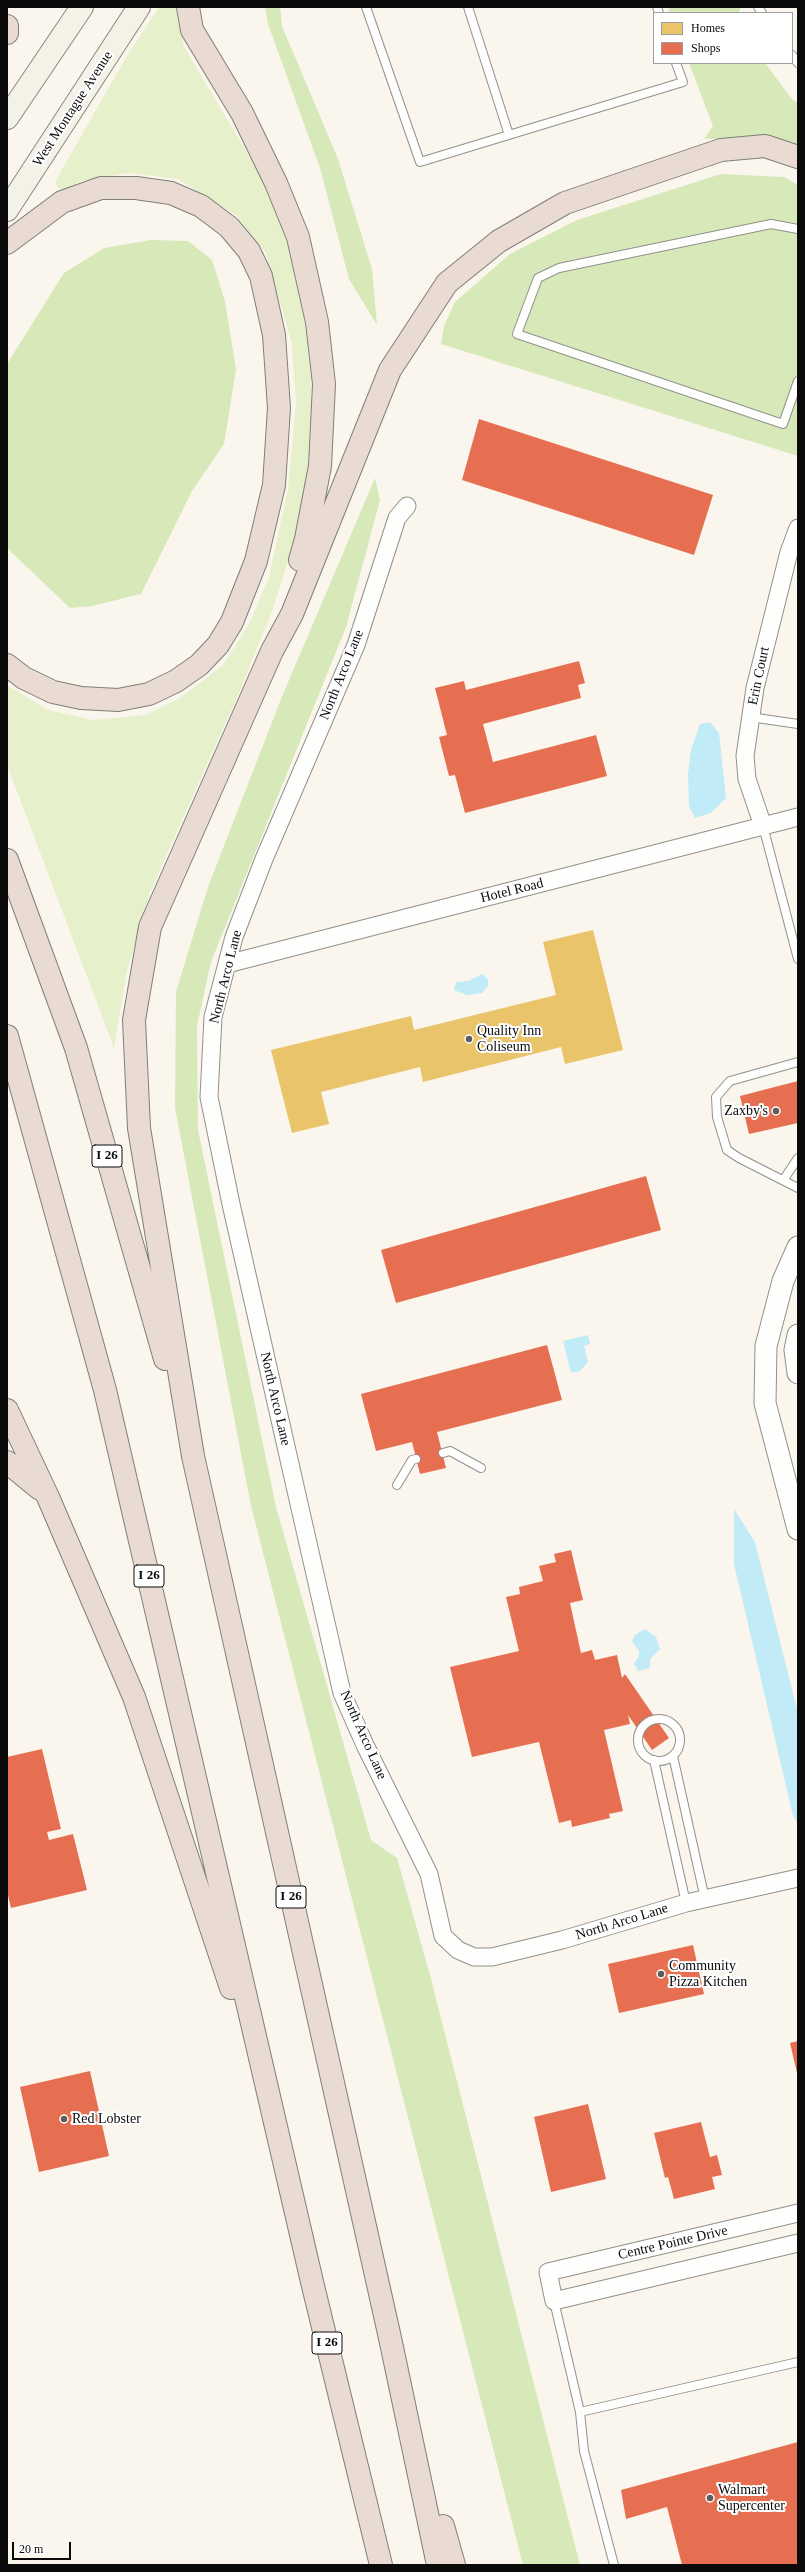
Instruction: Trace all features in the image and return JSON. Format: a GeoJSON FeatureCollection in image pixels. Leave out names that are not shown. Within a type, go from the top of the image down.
{"type":"FeatureCollection","features":[{"type":"Feature","properties":{"kind":"highway"},"geometry":{"type":"LineString","coordinates":[[188,7],[192,30],[242,113],[298,237],[317,322],[324,384],[320,466],[306,539],[272,651]]}},
{"type":"Feature","properties":{"kind":"highway"},"geometry":{"type":"LineString","coordinates":[[7,26],[7,33]]}},
{"type":"Feature","properties":{"kind":"highway"},"geometry":{"type":"LineString","coordinates":[[193,1456],[139,1128],[134,1020],[150,927],[272,651],[292,614],[390,370],[447,283],[499,241],[565,204],[721,150],[765,146],[798,157]]}},
{"type":"Feature","properties":{"kind":"highway"},"geometry":{"type":"LineString","coordinates":[[7,244],[62,202],[101,188],[136,188],[171,193],[201,206],[229,227],[249,251],[261,276],[274,335],[279,408],[274,485],[256,561],[232,622],[218,645],[199,665],[176,681],[149,694],[118,700],[81,698],[53,692],[24,678],[7,665]]}},
{"type":"Feature","properties":{"kind":"highway","name":"I 26"},"geometry":{"type":"LineString","coordinates":[[7,860],[76,1048],[193,1456],[390,2338],[438,2565]]}},
{"type":"Feature","properties":{"kind":"highway","name":"I 26"},"geometry":{"type":"LineString","coordinates":[[7,1036],[105,1390],[275,2120],[381,2565]]}},
{"type":"Feature","properties":{"kind":"highway"},"geometry":{"type":"LineString","coordinates":[[7,1410],[48,1497],[134,1697],[275,2120]]}},
{"type":"Feature","properties":{"kind":"highway"},"geometry":{"type":"LineString","coordinates":[[7,1462],[48,1497]]}},
{"type":"Feature","properties":{"kind":"highway"},"geometry":{"type":"LineString","coordinates":[[390,2338],[454,2565]]}},
{"type":"Feature","properties":{"kind":"main road"},"geometry":{"type":"LineString","coordinates":[[7,118],[82,7]]}},
{"type":"Feature","properties":{"kind":"main road","name":"West Montague Avenue"},"geometry":{"type":"LineString","coordinates":[[7,210],[139,7]]}},
{"type":"Feature","properties":{"kind":"street","name":"North Arco Lane"},"geometry":{"type":"LineString","coordinates":[[407,506],[397,518],[356,645],[264,859],[234,937],[213,1017],[209,1097],[231,1204],[342,1693],[364,1745],[429,1874],[443,1936],[458,1950],[474,1957],[492,1957],[562,1940],[686,1903],[798,1878]]}},
{"type":"Feature","properties":{"kind":"street","name":"Erin Court"},"geometry":{"type":"LineString","coordinates":[[763,826],[747,779],[745,756],[750,717],[757,681],[789,552],[798,528]]}},
{"type":"Feature","properties":{"kind":"street","name":"Hotel Road"},"geometry":{"type":"LineString","coordinates":[[227,964],[798,817]]}},
{"type":"Feature","properties":{"kind":"street"},"geometry":{"type":"LineString","coordinates":[[798,1247],[783,1281],[766,1346],[765,1403],[798,1529]]}},
{"type":"Feature","properties":{"kind":"street"},"geometry":{"type":"LineString","coordinates":[[798,1335],[795,1350],[798,1373]]}},
{"type":"Feature","properties":{"kind":"street","name":"Centre Pointe Drive"},"geometry":{"type":"LineString","coordinates":[[798,2213],[548,2272],[554,2301],[798,2243]]}},
{"type":"Feature","properties":{"kind":"lane"},"geometry":{"type":"LineString","coordinates":[[366,7],[420,162],[683,82],[676,64]]}},
{"type":"Feature","properties":{"kind":"lane"},"geometry":{"type":"LineString","coordinates":[[468,7],[509,135]]}},
{"type":"Feature","properties":{"kind":"lane"},"geometry":{"type":"LineString","coordinates":[[798,229],[772,224],[559,268],[538,278],[517,334],[783,424],[798,380]]}},
{"type":"Feature","properties":{"kind":"lane"},"geometry":{"type":"LineString","coordinates":[[750,717],[798,724]]}},
{"type":"Feature","properties":{"kind":"lane"},"geometry":{"type":"LineString","coordinates":[[763,826],[798,958]]}},
{"type":"Feature","properties":{"kind":"lane"},"geometry":{"type":"LineString","coordinates":[[798,1062],[730,1081],[716,1097],[718,1117],[727,1150],[739,1158],[784,1179],[798,1188]]}},
{"type":"Feature","properties":{"kind":"lane"},"geometry":{"type":"LineString","coordinates":[[784,1179],[798,1158]]}},
{"type":"Feature","properties":{"kind":"lane"},"geometry":{"type":"LineString","coordinates":[[443,1453],[450,1451],[481,1468]]}},
{"type":"Feature","properties":{"kind":"lane"},"geometry":{"type":"LineString","coordinates":[[397,1485],[412,1460],[416,1459]]}},
{"type":"Feature","properties":{"kind":"lane"},"geometry":{"type":"LineString","coordinates":[[654,1719],[668,1721],[678,1730],[680,1744],[672,1756],[667,1759],[654,1760],[643,1753],[638,1740],[642,1727],[654,1719]]}},
{"type":"Feature","properties":{"kind":"lane"},"geometry":{"type":"LineString","coordinates":[[672,1756],[704,1899]]}},
{"type":"Feature","properties":{"kind":"lane"},"geometry":{"type":"LineString","coordinates":[[654,1760],[686,1903]]}},
{"type":"Feature","properties":{"kind":"lane"},"geometry":{"type":"LineString","coordinates":[[554,2301],[580,2412],[584,2451],[614,2565]]}},
{"type":"Feature","properties":{"kind":"lane"},"geometry":{"type":"LineString","coordinates":[[580,2412],[798,2362]]}},
{"type":"Feature","properties":{"kind":"green space"},"geometry":{"type":"Polygon","coordinates":[[[159,7],[176,7],[184,47],[270,191],[284,228],[303,306],[311,378],[311,458],[295,538],[273,609],[235,702],[150,892],[127,971],[114,1048],[7,765],[7,685],[48,710],[93,720],[145,715],[180,698],[223,665],[249,624],[269,577],[288,489],[296,403],[292,344],[266,253],[236,215],[178,179],[128,173],[81,181],[61,192],[55,182],[125,59],[159,7]]]}},
{"type":"Feature","properties":{"kind":"green space"},"geometry":{"type":"Polygon","coordinates":[[[265,7],[280,7],[282,26],[338,159],[372,269],[377,325],[349,279],[320,168],[268,24],[265,7]]]}},
{"type":"Feature","properties":{"kind":"green space"},"geometry":{"type":"Polygon","coordinates":[[[668,7],[741,7],[738,12],[670,12],[668,7]]]}},
{"type":"Feature","properties":{"kind":"green space"},"geometry":{"type":"Polygon","coordinates":[[[689,64],[766,64],[792,99],[798,103],[798,148],[741,139],[704,139],[713,126],[689,64]]]}},
{"type":"Feature","properties":{"kind":"green space"},"geometry":{"type":"Polygon","coordinates":[[[721,174],[784,177],[798,185],[798,456],[441,344],[444,326],[455,302],[510,254],[577,220],[721,174]]]}},
{"type":"Feature","properties":{"kind":"green space"},"geometry":{"type":"Polygon","coordinates":[[[151,240],[188,241],[212,260],[225,301],[236,370],[224,444],[192,491],[141,594],[92,606],[70,608],[7,548],[7,364],[64,273],[104,248],[151,240]]]}},
{"type":"Feature","properties":{"kind":"green space"},"geometry":{"type":"Polygon","coordinates":[[[375,478],[380,500],[346,627],[211,962],[197,1026],[198,1130],[276,1507],[371,1840],[397,1858],[430,1975],[580,2565],[523,2565],[251,1506],[175,1108],[176,992],[208,887],[281,699],[375,478]]]}},
{"type":"Feature","properties":{"kind":"water"},"geometry":{"type":"Polygon","coordinates":[[[710,722],[719,733],[726,798],[711,813],[695,818],[689,806],[688,774],[691,750],[700,724],[710,722]]]}},
{"type":"Feature","properties":{"kind":"water"},"geometry":{"type":"Polygon","coordinates":[[[482,974],[488,979],[488,986],[482,993],[467,995],[454,990],[456,982],[468,981],[482,974]]]}},
{"type":"Feature","properties":{"kind":"water"},"geometry":{"type":"Polygon","coordinates":[[[588,1335],[590,1344],[584,1346],[588,1362],[580,1371],[571,1373],[563,1341],[588,1335]]]}},
{"type":"Feature","properties":{"kind":"water"},"geometry":{"type":"Polygon","coordinates":[[[734,1509],[755,1542],[798,1713],[798,1824],[793,1816],[734,1564],[734,1509]]]}},
{"type":"Feature","properties":{"kind":"water"},"geometry":{"type":"Polygon","coordinates":[[[645,1629],[656,1637],[660,1649],[650,1659],[650,1668],[638,1671],[634,1664],[639,1656],[639,1651],[632,1641],[635,1635],[645,1629]]]}},
{"type":"Feature","properties":{"kind":"building: Homes","name":"Quality Inn Coliseum"},"geometry":{"type":"Polygon","coordinates":[[[593,930],[623,1050],[565,1064],[561,1047],[423,1082],[420,1067],[321,1092],[329,1124],[292,1133],[271,1050],[411,1016],[414,1030],[556,995],[543,942],[593,930]]]}},
{"type":"Feature","properties":{"kind":"building: Shops"},"geometry":{"type":"Polygon","coordinates":[[[479,419],[713,495],[694,555],[462,480],[479,419]]]}},
{"type":"Feature","properties":{"kind":"building: Shops"},"geometry":{"type":"Polygon","coordinates":[[[579,661],[585,683],[578,685],[581,698],[483,724],[493,762],[596,735],[607,776],[465,813],[455,775],[449,776],[439,737],[447,735],[435,688],[464,681],[466,690],[579,661]]]}},
{"type":"Feature","properties":{"kind":"building: Shops"},"geometry":{"type":"Polygon","coordinates":[[[798,1081],[798,1123],[749,1134],[740,1096],[798,1081]]]}},
{"type":"Feature","properties":{"kind":"building: Shops"},"geometry":{"type":"Polygon","coordinates":[[[646,1176],[661,1230],[396,1303],[381,1250],[646,1176]]]}},
{"type":"Feature","properties":{"kind":"building: Shops"},"geometry":{"type":"Polygon","coordinates":[[[547,1345],[562,1400],[437,1432],[446,1468],[420,1474],[412,1442],[376,1451],[361,1394],[547,1345]]]}},
{"type":"Feature","properties":{"kind":"building: Shops"},"geometry":{"type":"Polygon","coordinates":[[[571,1550],[583,1600],[570,1603],[581,1653],[592,1650],[595,1660],[617,1655],[622,1678],[625,1674],[669,1738],[652,1750],[628,1715],[630,1724],[604,1730],[623,1811],[609,1814],[610,1818],[572,1827],[571,1820],[559,1823],[539,1742],[472,1757],[450,1667],[519,1651],[506,1597],[520,1594],[519,1587],[543,1581],[539,1566],[556,1562],[554,1554],[571,1550]]]}},
{"type":"Feature","properties":{"kind":"building: Shops"},"geometry":{"type":"Polygon","coordinates":[[[42,1749],[61,1829],[47,1832],[49,1840],[73,1834],[87,1890],[11,1908],[7,1891],[7,1757],[42,1749]]]}},
{"type":"Feature","properties":{"kind":"building: Shops"},"geometry":{"type":"Polygon","coordinates":[[[693,1945],[704,1994],[619,2013],[608,1964],[693,1945]]]}},
{"type":"Feature","properties":{"kind":"building: Shops"},"geometry":{"type":"Polygon","coordinates":[[[798,2041],[798,2072],[797,2073],[790,2043],[798,2041]]]}},
{"type":"Feature","properties":{"kind":"building: Shops"},"geometry":{"type":"Polygon","coordinates":[[[90,2071],[109,2156],[39,2172],[20,2087],[90,2071]]]}},
{"type":"Feature","properties":{"kind":"building: Shops"},"geometry":{"type":"Polygon","coordinates":[[[588,2104],[606,2179],[551,2192],[534,2117],[588,2104]]]}},
{"type":"Feature","properties":{"kind":"building: Shops"},"geometry":{"type":"Polygon","coordinates":[[[701,2122],[710,2157],[717,2155],[722,2175],[712,2177],[715,2189],[674,2199],[668,2177],[665,2178],[654,2133],[701,2122]]]}},
{"type":"Feature","properties":{"kind":"building: Shops","name":"Walmart Supercenter"},"geometry":{"type":"Polygon","coordinates":[[[798,2442],[798,2565],[682,2565],[667,2507],[626,2519],[621,2490],[798,2442]]]}},
{"type":"Feature","properties":{"kind":"place","name":"Quality Inn Coliseum"},"geometry":{"type":"Point","coordinates":[469,1039]}},
{"type":"Feature","properties":{"kind":"place","name":"Zaxby's"},"geometry":{"type":"Point","coordinates":[776,1111]}},
{"type":"Feature","properties":{"kind":"place","name":"Community Pizza Kitchen"},"geometry":{"type":"Point","coordinates":[661,1974]}},
{"type":"Feature","properties":{"kind":"place","name":"Red Lobster"},"geometry":{"type":"Point","coordinates":[64,2119]}},
{"type":"Feature","properties":{"kind":"place","name":"Walmart Supercenter"},"geometry":{"type":"Point","coordinates":[710,2498]}}]}
